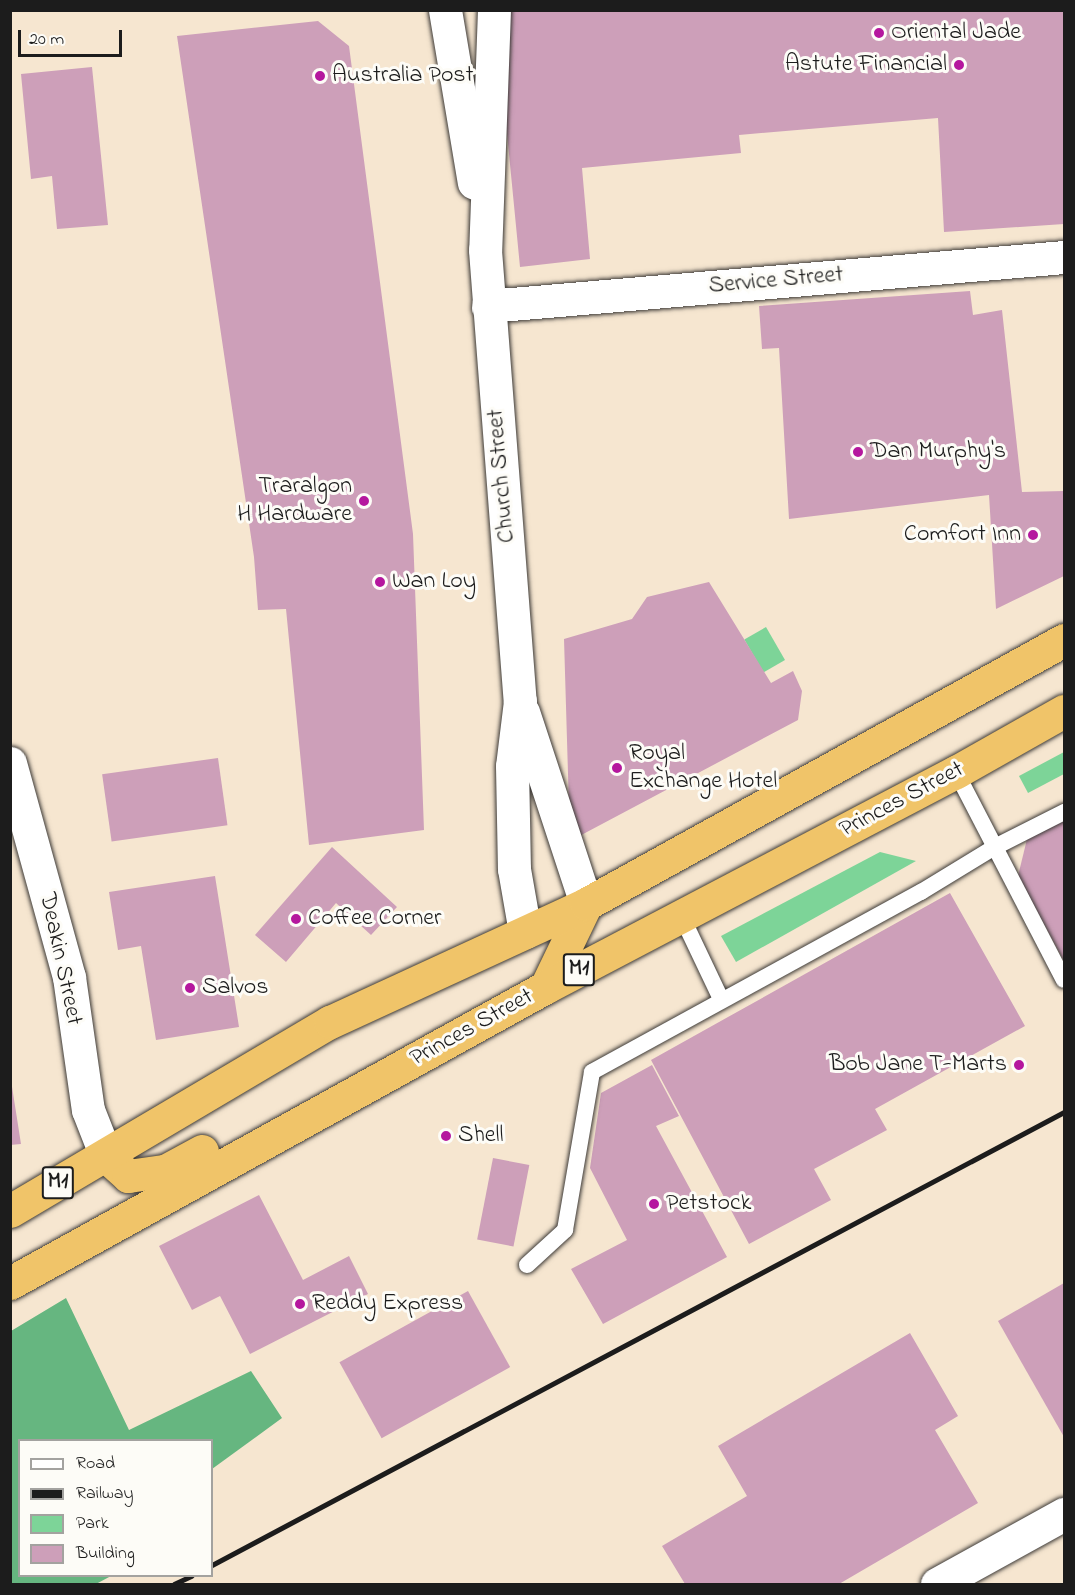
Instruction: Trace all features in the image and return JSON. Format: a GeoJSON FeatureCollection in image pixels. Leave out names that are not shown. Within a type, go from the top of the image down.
{"type":"FeatureCollection","features":[{"type":"Feature","properties":{"kind":"highway","name":"M1"},"geometry":{"type":"LineString","coordinates":[[10,1211],[330,1022],[586,904],[1065,640]]}},
{"type":"Feature","properties":{"kind":"highway","name":"Princes Street"},"geometry":{"type":"LineString","coordinates":[[10,1283],[546,987],[956,772],[1065,711]]}},
{"type":"Feature","properties":{"kind":"highway"},"geometry":{"type":"LineString","coordinates":[[546,987],[586,904]]}},
{"type":"Feature","properties":{"kind":"highway"},"geometry":{"type":"LineString","coordinates":[[525,932],[530,956],[546,987]]}},
{"type":"Feature","properties":{"kind":"highway"},"geometry":{"type":"LineString","coordinates":[[106,1156],[128,1176],[165,1171],[352,1070],[437,1048]]}},
{"type":"Feature","properties":{"kind":"street","name":"Church Street"},"geometry":{"type":"LineString","coordinates":[[445,10],[485,250]]}},
{"type":"Feature","properties":{"kind":"street","name":"Church Street"},"geometry":{"type":"LineString","coordinates":[[494,10],[485,250],[520,701],[512,766],[514,868],[525,932]]}},
{"type":"Feature","properties":{"kind":"street","name":"Service Street"},"geometry":{"type":"LineString","coordinates":[[488,306],[1065,256]]}},
{"type":"Feature","properties":{"kind":"street","name":"Church Street"},"geometry":{"type":"LineString","coordinates":[[520,701],[560,834],[586,904]]}},
{"type":"Feature","properties":{"kind":"street","name":"Deakin Street"},"geometry":{"type":"LineString","coordinates":[[10,763],[69,977],[88,1110],[106,1156]]}},
{"type":"Feature","properties":{"kind":"street"},"geometry":{"type":"LineString","coordinates":[[937,1584],[1065,1514]]}},
{"type":"Feature","properties":{"kind":"lane"},"geometry":{"type":"LineString","coordinates":[[956,772],[993,848],[1065,980]]}},
{"type":"Feature","properties":{"kind":"lane"},"geometry":{"type":"LineString","coordinates":[[527,1265],[565,1230],[592,1072],[721,999],[921,892],[993,848],[1065,812]]}},
{"type":"Feature","properties":{"kind":"lane"},"geometry":{"type":"LineString","coordinates":[[682,917],[721,999]]}},
{"type":"Feature","properties":{"kind":"green space"},"geometry":{"type":"Polygon","coordinates":[[[766,627],[785,660],[763,672],[744,640],[766,627]]]}},
{"type":"Feature","properties":{"kind":"green space"},"geometry":{"type":"Polygon","coordinates":[[[1064,752],[1064,774],[1028,793],[1019,776],[1064,752]]]}},
{"type":"Feature","properties":{"kind":"green space"},"geometry":{"type":"Polygon","coordinates":[[[880,852],[916,861],[736,962],[721,936],[880,852]]]}},
{"type":"Feature","properties":{"kind":"green space"},"geometry":{"type":"Polygon","coordinates":[[[66,1298],[129,1430],[251,1371],[282,1418],[213,1468],[213,1439],[18,1439],[18,1577],[109,1577],[96,1584],[11,1584],[11,1331],[66,1298]]]}},
{"type":"Feature","properties":{"kind":"building"},"geometry":{"type":"Polygon","coordinates":[[[495,10],[1064,10],[1064,224],[944,232],[938,118],[739,135],[741,153],[582,168],[590,259],[520,267],[495,10]]]}},
{"type":"Feature","properties":{"kind":"building"},"geometry":{"type":"Polygon","coordinates":[[[318,21],[349,46],[413,534],[424,830],[309,845],[286,609],[258,610],[254,557],[177,36],[318,21]]]}},
{"type":"Feature","properties":{"kind":"building"},"geometry":{"type":"Polygon","coordinates":[[[92,67],[108,225],[57,229],[52,176],[31,179],[21,74],[92,67]]]}},
{"type":"Feature","properties":{"kind":"building"},"geometry":{"type":"Polygon","coordinates":[[[970,291],[973,315],[1002,310],[1022,492],[1064,491],[1064,576],[996,609],[989,495],[789,519],[779,348],[762,349],[759,306],[970,291]]]}},
{"type":"Feature","properties":{"kind":"building"},"geometry":{"type":"Polygon","coordinates":[[[709,582],[771,683],[793,671],[802,691],[798,720],[570,841],[564,639],[632,619],[647,597],[709,582]]]}},
{"type":"Feature","properties":{"kind":"building"},"geometry":{"type":"Polygon","coordinates":[[[218,758],[227,825],[112,842],[102,774],[218,758]]]}},
{"type":"Feature","properties":{"kind":"building"},"geometry":{"type":"Polygon","coordinates":[[[1064,818],[1064,961],[1018,876],[1027,839],[1064,818]]]}},
{"type":"Feature","properties":{"kind":"building","name":"Coffee Corner"},"geometry":{"type":"Polygon","coordinates":[[[332,847],[397,907],[371,935],[336,903],[286,962],[255,935],[332,847]]]}},
{"type":"Feature","properties":{"kind":"building","name":"Salvos"},"geometry":{"type":"Polygon","coordinates":[[[215,876],[239,1027],[156,1040],[141,946],[118,950],[109,892],[215,876]]]}},
{"type":"Feature","properties":{"kind":"building"},"geometry":{"type":"Polygon","coordinates":[[[950,893],[1025,1026],[875,1109],[887,1130],[814,1169],[831,1200],[749,1244],[651,1060],[950,893]]]}},
{"type":"Feature","properties":{"kind":"building","name":"Petstock"},"geometry":{"type":"Polygon","coordinates":[[[652,1065],[679,1116],[656,1126],[727,1257],[603,1324],[571,1269],[627,1240],[590,1168],[601,1093],[652,1065]]]}},
{"type":"Feature","properties":{"kind":"building"},"geometry":{"type":"Polygon","coordinates":[[[10,1074],[21,1144],[10,1145],[10,1074]]]}},
{"type":"Feature","properties":{"kind":"building"},"geometry":{"type":"Polygon","coordinates":[[[493,1158],[529,1165],[513,1247],[477,1239],[493,1158]]]}},
{"type":"Feature","properties":{"kind":"building"},"geometry":{"type":"Polygon","coordinates":[[[259,1195],[303,1280],[349,1256],[368,1294],[250,1354],[220,1296],[192,1310],[159,1246],[259,1195]]]}},
{"type":"Feature","properties":{"kind":"building"},"geometry":{"type":"Polygon","coordinates":[[[1064,1283],[1064,1437],[998,1321],[1064,1283]]]}},
{"type":"Feature","properties":{"kind":"building"},"geometry":{"type":"Polygon","coordinates":[[[468,1291],[510,1367],[382,1438],[339,1362],[468,1291]]]}},
{"type":"Feature","properties":{"kind":"building"},"geometry":{"type":"Polygon","coordinates":[[[910,1333],[958,1416],[935,1430],[978,1503],[839,1584],[685,1584],[662,1546],[747,1496],[718,1446],[910,1333]]]}},
{"type":"Feature","properties":{"kind":"railway"},"geometry":{"type":"LineString","coordinates":[[213,1564],[1064,1112]]}},
{"type":"Feature","properties":{"kind":"railway"},"geometry":{"type":"LineString","coordinates":[[174,1584],[189,1577]]}},
{"type":"Feature","properties":{"kind":"place","name":"Oriental Jade"},"geometry":{"type":"Point","coordinates":[879,33]}},
{"type":"Feature","properties":{"kind":"place","name":"Astute Financial"},"geometry":{"type":"Point","coordinates":[959,65]}},
{"type":"Feature","properties":{"kind":"place","name":"Australia Post"},"geometry":{"type":"Point","coordinates":[320,76]}},
{"type":"Feature","properties":{"kind":"place","name":"Dan Murphy's"},"geometry":{"type":"Point","coordinates":[858,452]}},
{"type":"Feature","properties":{"kind":"place","name":"Traralgon H Hardware"},"geometry":{"type":"Point","coordinates":[364,501]}},
{"type":"Feature","properties":{"kind":"place","name":"Comfort Inn"},"geometry":{"type":"Point","coordinates":[1033,535]}},
{"type":"Feature","properties":{"kind":"place","name":"Wan Loy"},"geometry":{"type":"Point","coordinates":[380,582]}},
{"type":"Feature","properties":{"kind":"place","name":"Royal Exchange Hotel"},"geometry":{"type":"Point","coordinates":[617,768]}},
{"type":"Feature","properties":{"kind":"place","name":"Coffee Corner"},"geometry":{"type":"Point","coordinates":[296,919]}},
{"type":"Feature","properties":{"kind":"place","name":"Salvos"},"geometry":{"type":"Point","coordinates":[190,988]}},
{"type":"Feature","properties":{"kind":"place","name":"Bob Jane T-Marts"},"geometry":{"type":"Point","coordinates":[1019,1065]}},
{"type":"Feature","properties":{"kind":"place","name":"Shell"},"geometry":{"type":"Point","coordinates":[446,1136]}},
{"type":"Feature","properties":{"kind":"place","name":"Petstock"},"geometry":{"type":"Point","coordinates":[654,1204]}},
{"type":"Feature","properties":{"kind":"place","name":"Reddy Express"},"geometry":{"type":"Point","coordinates":[300,1304]}}]}
